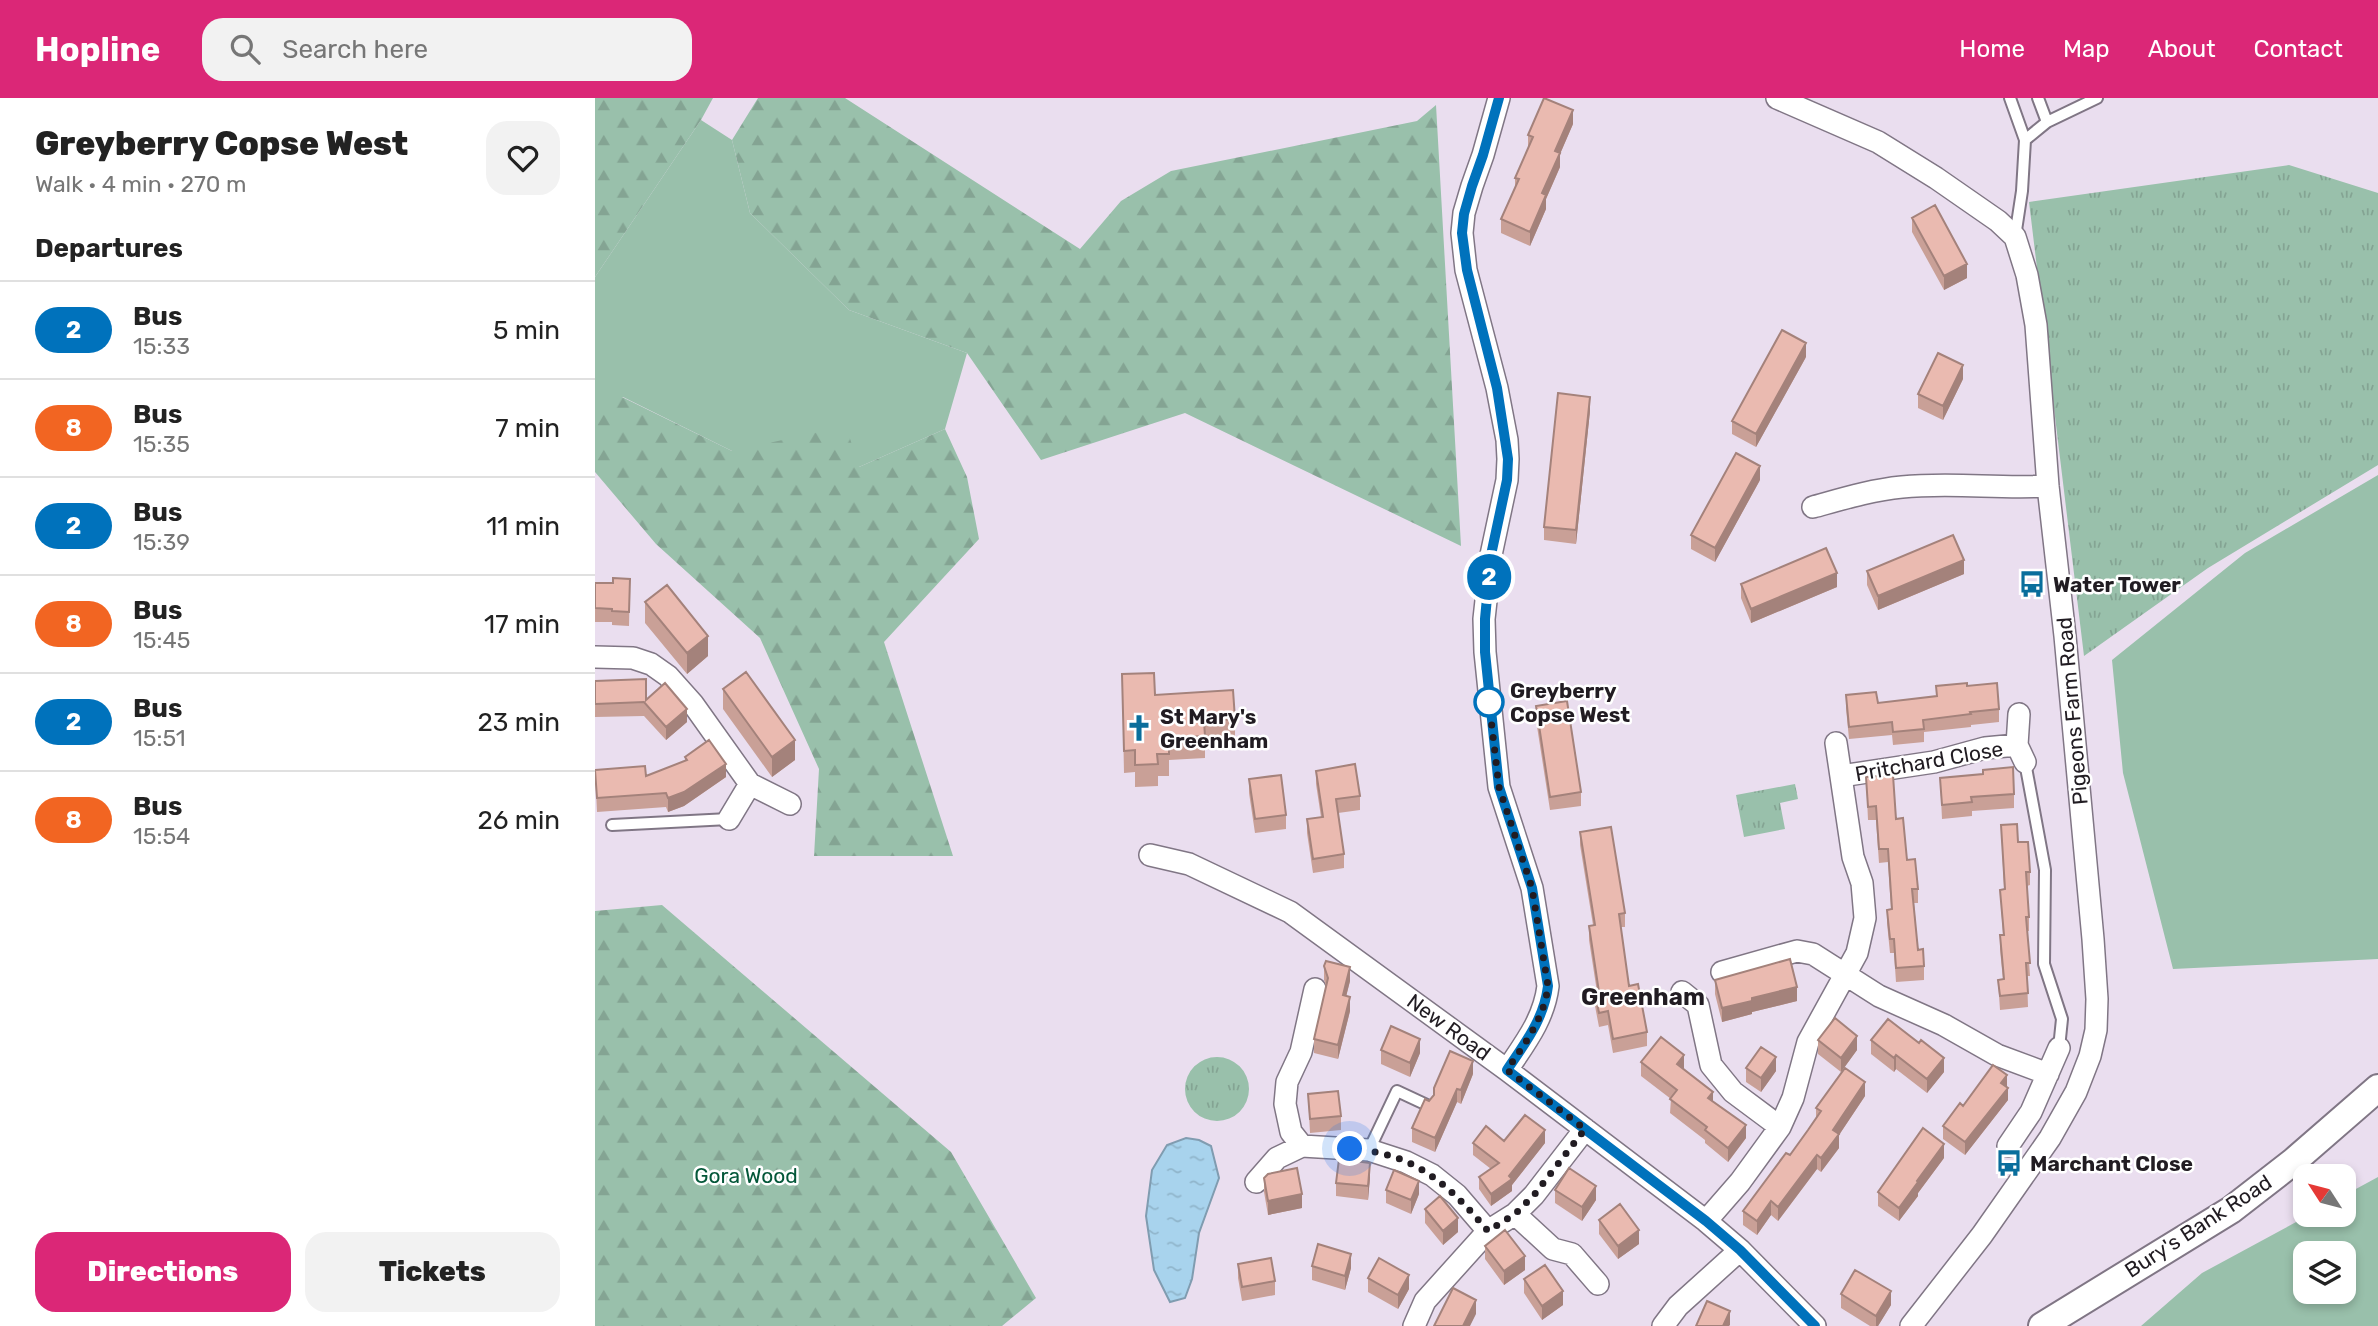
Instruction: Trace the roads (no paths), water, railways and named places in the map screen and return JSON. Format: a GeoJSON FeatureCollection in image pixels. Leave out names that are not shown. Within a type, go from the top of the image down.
{"type":"FeatureCollection","features":[{"type":"Feature","properties":{"kind":"street"},"geometry":{"type":"LineString","coordinates":[[1499,98],[1464,214],[1462,233],[1467,270],[1497,388],[1508,459],[1507,480],[1491,555],[1485,652],[1499,787],[1532,888],[1548,986],[1546,1002],[1537,1024],[1507,1070]]}},
{"type":"Feature","properties":{"kind":"street"},"geometry":{"type":"LineString","coordinates":[[1777,98],[1803,104],[1878,142],[1998,221],[2015,237]]}},
{"type":"Feature","properties":{"kind":"street","name":"Pigeons Farm Road"},"geometry":{"type":"LineString","coordinates":[[1912,1326],[1982,1235],[2050,1138],[2077,1092],[2096,1030],[2093,939],[2048,486],[2036,324],[2027,275],[2015,237]]}},
{"type":"Feature","properties":{"kind":"street"},"geometry":{"type":"LineString","coordinates":[[1812,507],[1869,491],[1905,486],[2048,486]]}},
{"type":"Feature","properties":{"kind":"street"},"geometry":{"type":"LineString","coordinates":[[595,657],[633,658],[651,664],[668,676],[693,704],[750,784],[790,804]]}},
{"type":"Feature","properties":{"kind":"street","name":"Pritchard Close"},"geometry":{"type":"LineString","coordinates":[[1841,776],[1934,762],[1985,748],[2021,754],[2019,714]]}},
{"type":"Feature","properties":{"kind":"street"},"geometry":{"type":"LineString","coordinates":[[1706,1221],[1740,1182],[1780,1127],[1793,1098],[1808,1042],[1857,953],[1865,918],[1862,883],[1853,857],[1836,743]]}},
{"type":"Feature","properties":{"kind":"street"},"geometry":{"type":"LineString","coordinates":[[729,819],[750,784]]}},
{"type":"Feature","properties":{"kind":"street","name":"New Road"},"geometry":{"type":"LineString","coordinates":[[1150,855],[1189,864],[1290,912],[1507,1070],[1706,1221],[1740,1250],[1815,1326]]}},
{"type":"Feature","properties":{"kind":"street"},"geometry":{"type":"LineString","coordinates":[[1722,972],[1797,951],[1813,954],[1879,996],[1944,1025],[1997,1055],[2048,1074]]}},
{"type":"Feature","properties":{"kind":"street"},"geometry":{"type":"LineString","coordinates":[[1302,1146],[1291,1132],[1286,1104],[1287,1082],[1301,1052],[1315,989]]}},
{"type":"Feature","properties":{"kind":"street"},"geometry":{"type":"LineString","coordinates":[[1682,992],[1698,1005],[1711,1065],[1733,1092],[1780,1127]]}},
{"type":"Feature","properties":{"kind":"street"},"geometry":{"type":"LineString","coordinates":[[2008,1146],[2031,1112],[2059,1048]]}},
{"type":"Feature","properties":{"kind":"street","name":"Bury's Bank Road"},"geometry":{"type":"LineString","coordinates":[[2042,1326],[2231,1210],[2294,1161],[2378,1088]]}},
{"type":"Feature","properties":{"kind":"street"},"geometry":{"type":"LineString","coordinates":[[1413,1326],[1425,1301],[1488,1231],[1515,1214],[1534,1195],[1585,1129]]}},
{"type":"Feature","properties":{"kind":"street"},"geometry":{"type":"LineString","coordinates":[[1256,1182],[1277,1158],[1302,1146],[1369,1150],[1406,1162],[1431,1175],[1457,1195],[1488,1231]]}},
{"type":"Feature","properties":{"kind":"street"},"geometry":{"type":"LineString","coordinates":[[1515,1214],[1553,1249],[1572,1254],[1598,1284]]}},
{"type":"Feature","properties":{"kind":"street"},"geometry":{"type":"LineString","coordinates":[[1663,1326],[1678,1306],[1740,1250]]}},
{"type":"Feature","properties":{"kind":"lane"},"geometry":{"type":"LineString","coordinates":[[2010,98],[2025,140],[2022,191],[2015,237]]}},
{"type":"Feature","properties":{"kind":"lane"},"geometry":{"type":"LineString","coordinates":[[2038,98],[2047,122]]}},
{"type":"Feature","properties":{"kind":"lane"},"geometry":{"type":"LineString","coordinates":[[2025,140],[2047,122],[2097,98]]}},
{"type":"Feature","properties":{"kind":"lane"},"geometry":{"type":"LineString","coordinates":[[2021,754],[2041,837],[2045,870],[2044,964],[2062,1019],[2059,1048]]}},
{"type":"Feature","properties":{"kind":"lane"},"geometry":{"type":"LineString","coordinates":[[611,825],[729,819]]}},
{"type":"Feature","properties":{"kind":"lane"},"geometry":{"type":"LineString","coordinates":[[1369,1150],[1397,1091],[1427,1105]]}},
{"type":"Feature","properties":{"kind":"water"},"geometry":{"type":"Polygon","coordinates":[[[1186,1138],[1211,1146],[1219,1178],[1199,1233],[1192,1279],[1185,1298],[1170,1302],[1154,1270],[1146,1216],[1152,1170],[1167,1145],[1186,1138]]]}},
{"type":"Feature","properties":{"kind":"place","name":"Water Tower"},"geometry":{"type":"Point","coordinates":[2032,584]}},
{"type":"Feature","properties":{"kind":"place","name":"Greyberry Copse West"},"geometry":{"type":"Point","coordinates":[1489,702]}},
{"type":"Feature","properties":{"kind":"place","name":"St Mary's Greenham"},"geometry":{"type":"Point","coordinates":[1139,728]}},
{"type":"Feature","properties":{"kind":"place","name":"Marchant Close"},"geometry":{"type":"Point","coordinates":[2009,1163]}},
{"type":"Feature","properties":{"kind":"district","name":"Greenham"},"geometry":{"type":"Point","coordinates":[1643,997]}},
{"type":"Feature","properties":{"kind":"park label","name":"Gora Wood"},"geometry":{"type":"Point","coordinates":[746,1175]}}]}
